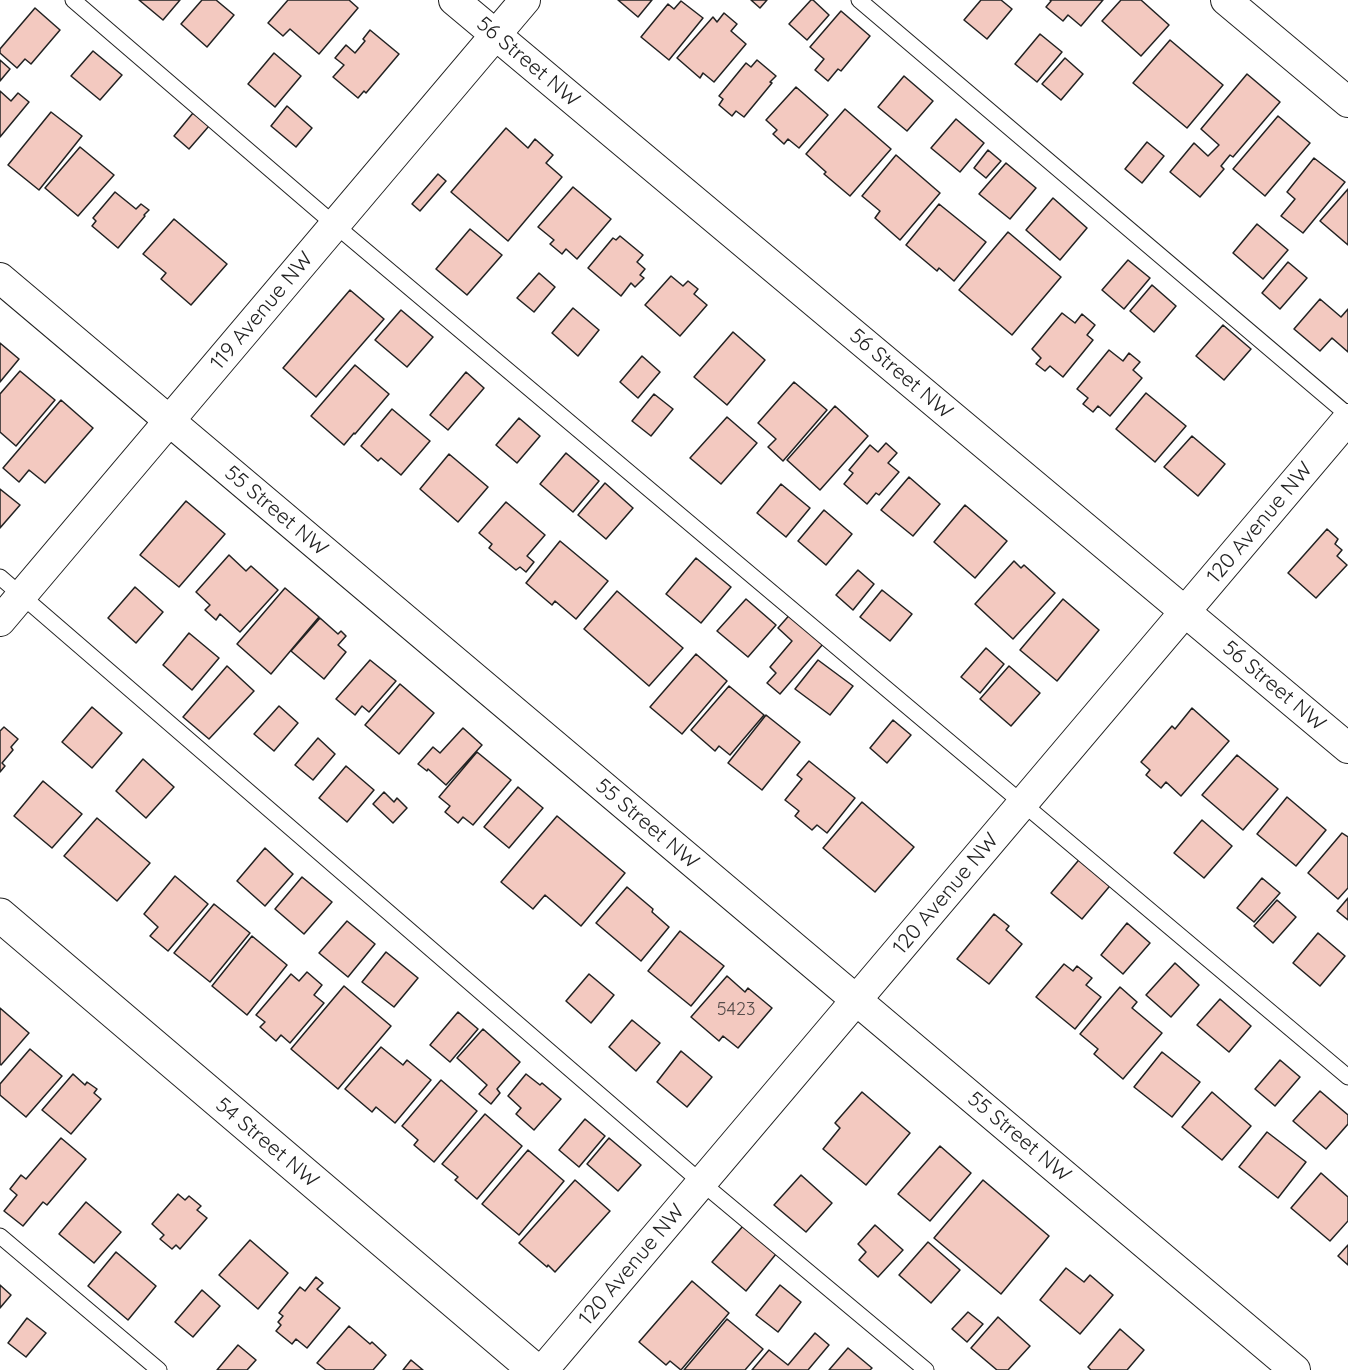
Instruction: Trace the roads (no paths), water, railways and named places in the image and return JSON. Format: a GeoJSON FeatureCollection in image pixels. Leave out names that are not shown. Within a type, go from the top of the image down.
{"type":"FeatureCollection","features":[{"type":"Feature","properties":{"kind":"street","name":"56 Street NW"},"geometry":{"type":"LineString","coordinates":[[454,0],[1348,748]]}},
{"type":"Feature","properties":{"kind":"street","name":"119 Avenue NW"},"geometry":{"type":"LineString","coordinates":[[0,621],[11,586],[169,421],[525,0]]}},
{"type":"Feature","properties":{"kind":"street"},"geometry":{"type":"LineString","coordinates":[[1226,0],[1348,102]]}},
{"type":"Feature","properties":{"kind":"street","name":"55 Street NW"},"geometry":{"type":"LineString","coordinates":[[0,278],[1295,1370]]}},
{"type":"Feature","properties":{"kind":"street","name":"120 Avenue NW"},"geometry":{"type":"LineString","coordinates":[[543,1370],[1348,417]]}},
{"type":"Feature","properties":{"kind":"street","name":"54 Street NW"},"geometry":{"type":"LineString","coordinates":[[0,915],[535,1370]]}},
{"type":"Feature","properties":{"kind":"lane"},"geometry":{"type":"LineString","coordinates":[[73,0],[334,225],[1348,1077]]}},
{"type":"Feature","properties":{"kind":"lane"},"geometry":{"type":"LineString","coordinates":[[859,0],[1348,417]]}},
{"type":"Feature","properties":{"kind":"lane"},"geometry":{"type":"LineString","coordinates":[[11,586],[702,1183],[926,1370]]}},
{"type":"Feature","properties":{"kind":"lane"},"geometry":{"type":"LineString","coordinates":[[0,1236],[159,1370]]}}]}
